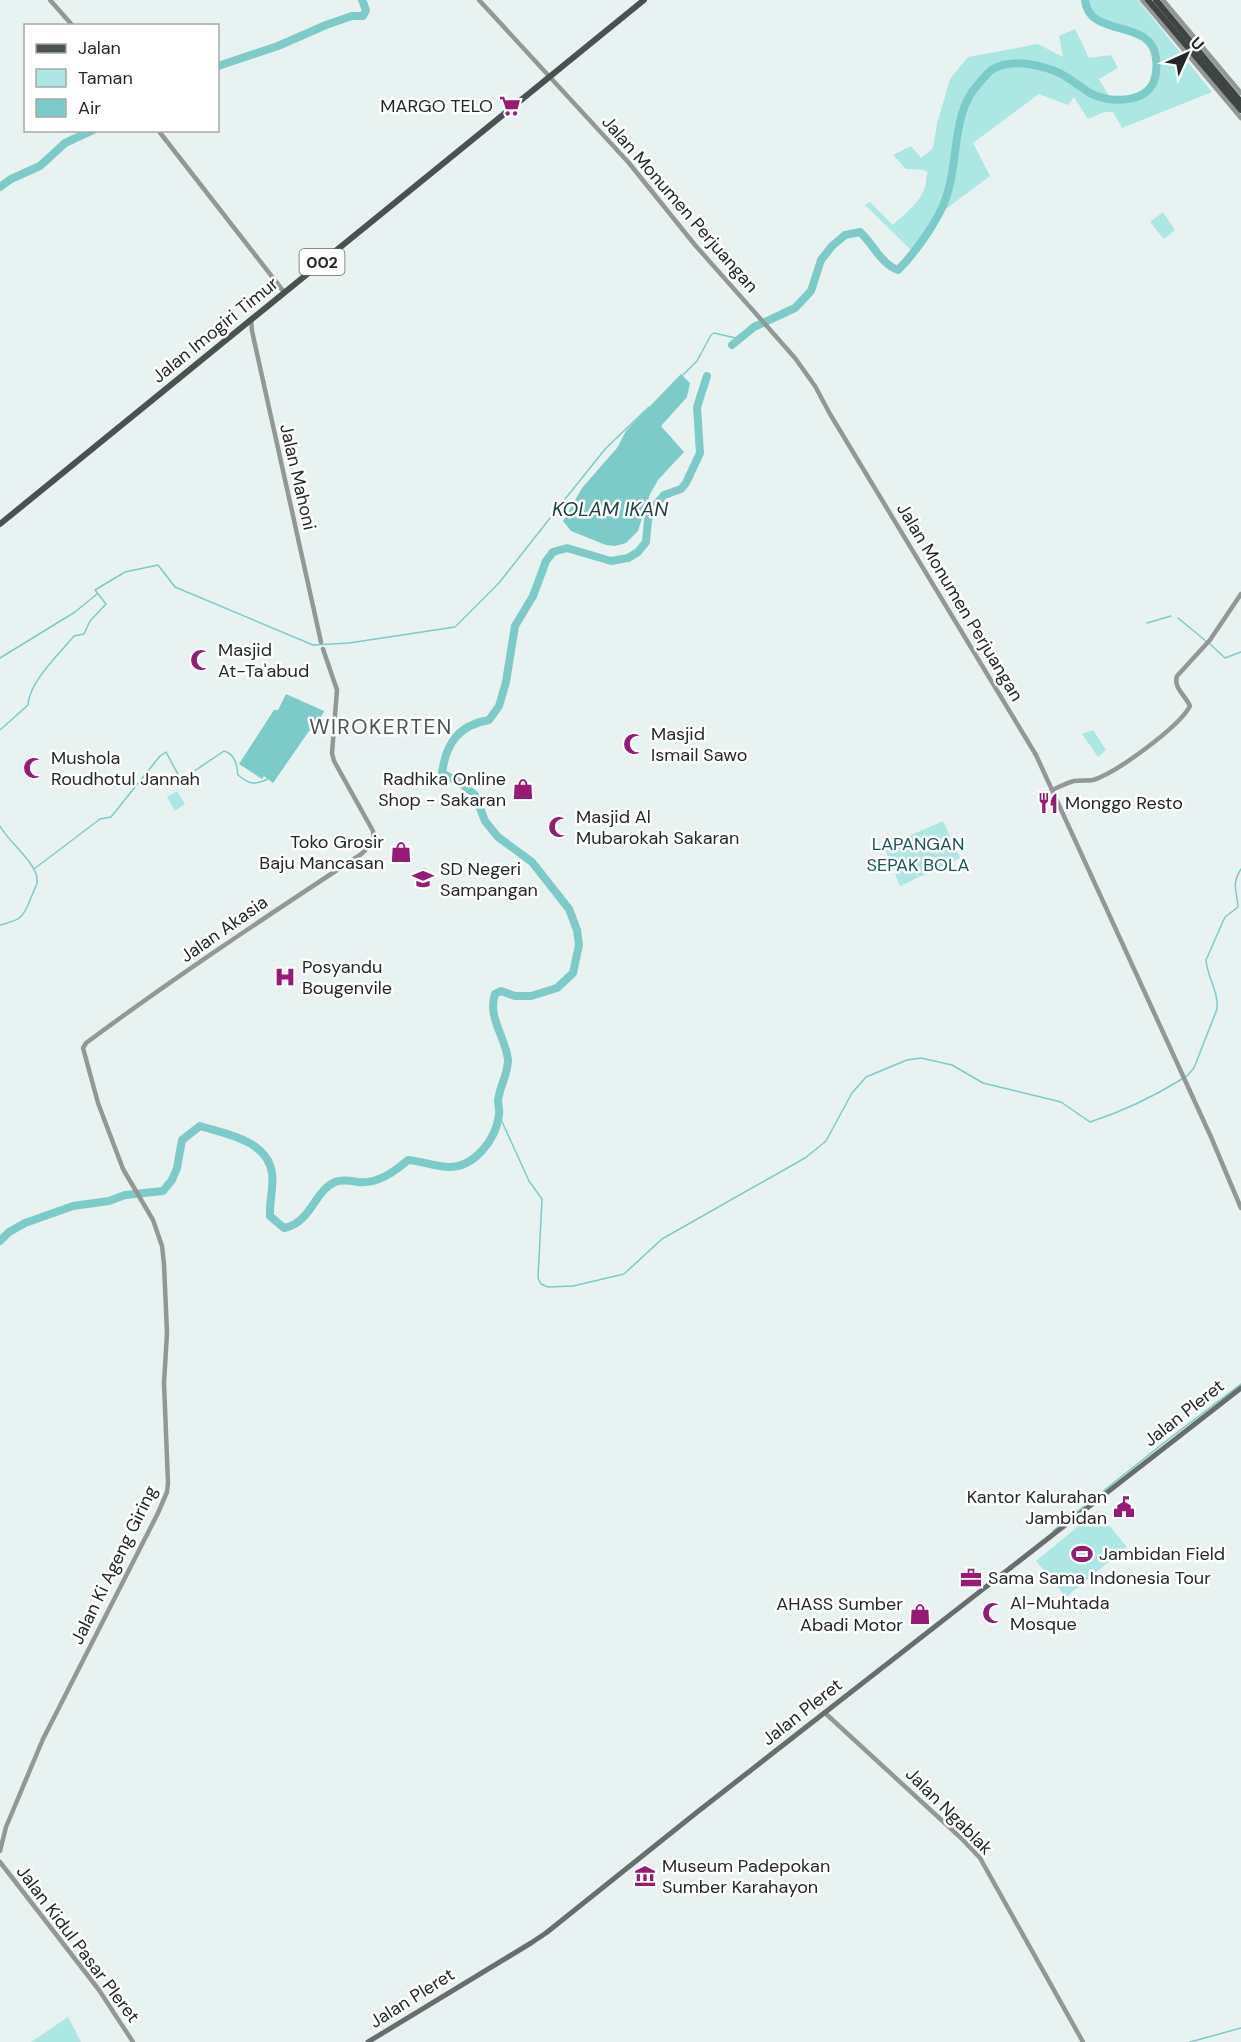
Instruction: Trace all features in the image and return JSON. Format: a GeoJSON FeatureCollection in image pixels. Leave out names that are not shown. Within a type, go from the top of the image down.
{"type":"FeatureCollection","features":[{"type":"Feature","properties":{"kind":"highway"},"geometry":{"type":"LineString","coordinates":[[1148,0],[1241,102]]}},
{"type":"Feature","properties":{"kind":"highway"},"geometry":{"type":"LineString","coordinates":[[1156,0],[1201,58]]}},
{"type":"Feature","properties":{"kind":"highway"},"geometry":{"type":"LineString","coordinates":[[1224,85],[1241,110]]}},
{"type":"Feature","properties":{"kind":"main road","name":"Jalan Imogiri Timur"},"geometry":{"type":"LineString","coordinates":[[0,524],[644,0]]}},
{"type":"Feature","properties":{"kind":"main road","name":"Jalan Pleret"},"geometry":{"type":"LineString","coordinates":[[369,2042],[531,1943],[1241,1388]]}},
{"type":"Feature","properties":{"kind":"street"},"geometry":{"type":"LineString","coordinates":[[50,0],[71,24]]}},
{"type":"Feature","properties":{"kind":"street","name":"Jalan Monumen Perjuangan"},"geometry":{"type":"LineString","coordinates":[[479,0],[629,163],[695,245],[795,358],[815,386],[1021,728],[1052,790],[1211,1137],[1241,1208]]}},
{"type":"Feature","properties":{"kind":"street"},"geometry":{"type":"LineString","coordinates":[[1142,0],[1201,58],[1224,85],[1241,118]]}},
{"type":"Feature","properties":{"kind":"street"},"geometry":{"type":"LineString","coordinates":[[1163,0],[1201,58]]}},
{"type":"Feature","properties":{"kind":"street"},"geometry":{"type":"LineString","coordinates":[[1224,85],[1241,93]]}},
{"type":"Feature","properties":{"kind":"street"},"geometry":{"type":"LineString","coordinates":[[160,132],[284,292]]}},
{"type":"Feature","properties":{"kind":"street","name":"Jalan Mahoni"},"geometry":{"type":"LineString","coordinates":[[251,319],[275,440],[295,519],[321,642]]}},
{"type":"Feature","properties":{"kind":"street"},"geometry":{"type":"LineString","coordinates":[[1052,790],[1075,781],[1093,780],[1114,769],[1182,717],[1190,706],[1175,681],[1179,673],[1208,642],[1241,594]]}},
{"type":"Feature","properties":{"kind":"street","name":"Jalan Akasia"},"geometry":{"type":"LineString","coordinates":[[86,1043],[261,919],[360,855],[371,844],[374,835],[332,753],[337,690],[323,649]]}},
{"type":"Feature","properties":{"kind":"street","name":"Jalan Ki Ageng Giring"},"geometry":{"type":"LineString","coordinates":[[0,1851],[6,1827],[43,1739],[158,1513],[167,1488],[164,1383],[167,1333],[164,1264],[158,1230],[128,1180],[98,1103],[83,1051],[86,1043]]}},
{"type":"Feature","properties":{"kind":"street","name":"Jalan Ngablak"},"geometry":{"type":"LineString","coordinates":[[825,1713],[978,1854],[1083,2042]]}},
{"type":"Feature","properties":{"kind":"street","name":"Jalan Kidul Pasar Pleret"},"geometry":{"type":"LineString","coordinates":[[0,1862],[99,1990],[133,2042]]}},
{"type":"Feature","properties":{"kind":"green space"},"geometry":{"type":"Polygon","coordinates":[[[1082,0],[1138,0],[1212,92],[1122,128],[1113,112],[1104,112],[1088,119],[1074,97],[1068,105],[1039,94],[973,143],[990,176],[935,217],[913,252],[865,205],[870,202],[893,225],[920,198],[928,173],[924,170],[906,169],[893,155],[911,146],[921,158],[933,148],[937,124],[950,79],[968,57],[1038,44],[1063,57],[1059,36],[1075,29],[1089,58],[1111,55],[1118,68],[1099,79],[1110,98],[1143,94],[1149,86],[1156,67],[1147,38],[1103,20],[1088,9],[1082,0]]]}},
{"type":"Feature","properties":{"kind":"green space"},"geometry":{"type":"Polygon","coordinates":[[[1163,212],[1175,230],[1164,239],[1150,222],[1163,212]]]}},
{"type":"Feature","properties":{"kind":"green space"},"geometry":{"type":"Polygon","coordinates":[[[1093,730],[1106,750],[1098,757],[1082,734],[1093,730]]]}},
{"type":"Feature","properties":{"kind":"green space"},"geometry":{"type":"Polygon","coordinates":[[[177,791],[185,804],[175,811],[167,797],[177,791]]]}},
{"type":"Feature","properties":{"kind":"green space","name":"LAPANGAN SEPAK BOLA"},"geometry":{"type":"Polygon","coordinates":[[[943,821],[960,858],[900,886],[884,847],[943,821]]]}},
{"type":"Feature","properties":{"kind":"green space"},"geometry":{"type":"Polygon","coordinates":[[[425,867],[432,876],[423,883],[416,874],[425,867]]]}},
{"type":"Feature","properties":{"kind":"green space","name":"Jambidan Field"},"geometry":{"type":"Polygon","coordinates":[[[1097,1511],[1127,1547],[1066,1597],[1036,1561],[1097,1511]]]}},
{"type":"Feature","properties":{"kind":"green space"},"geometry":{"type":"Polygon","coordinates":[[[68,2017],[81,2042],[31,2042],[68,2017]]]}},
{"type":"Feature","properties":{"kind":"water","name":"KOLAM IKAN"},"geometry":{"type":"Polygon","coordinates":[[[681,374],[690,383],[687,397],[661,426],[684,452],[658,480],[650,494],[638,531],[626,543],[615,546],[606,545],[571,531],[563,521],[582,488],[617,448],[626,431],[681,374]]]}},
{"type":"Feature","properties":{"kind":"water"},"geometry":{"type":"Polygon","coordinates":[[[286,694],[324,711],[315,729],[309,731],[273,783],[264,776],[262,779],[239,764],[274,710],[278,710],[286,694]]]}},
{"type":"Feature","properties":{"kind":"waterway"},"geometry":{"type":"LineString","coordinates":[[219,66],[278,46],[352,16],[363,16],[366,10],[362,0]]}},
{"type":"Feature","properties":{"kind":"waterway"},"geometry":{"type":"LineString","coordinates":[[732,345],[754,327],[795,308],[811,291],[821,260],[845,235],[860,232],[882,259],[898,270],[912,255],[938,217],[950,183],[964,108],[970,94],[993,69],[1016,63],[1040,66],[1060,73],[1090,93],[1107,99],[1135,98],[1149,89],[1157,70],[1152,45],[1143,37],[1097,20],[1089,12],[1085,0]]}},
{"type":"Feature","properties":{"kind":"waterway"},"geometry":{"type":"LineString","coordinates":[[0,187],[11,179],[40,166],[65,143],[89,132]]}},
{"type":"Feature","properties":{"kind":"waterway"},"geometry":{"type":"LineString","coordinates":[[683,375],[697,361],[714,333],[740,339]]}},
{"type":"Feature","properties":{"kind":"waterway"},"geometry":{"type":"LineString","coordinates":[[0,1241],[9,1232],[25,1223],[73,1206],[109,1201],[125,1195],[163,1191],[172,1180],[177,1168],[182,1140],[200,1126],[244,1140],[262,1153],[269,1162],[272,1173],[270,1216],[284,1228],[300,1220],[322,1192],[335,1182],[344,1180],[365,1182],[379,1179],[408,1160],[444,1167],[458,1166],[483,1150],[497,1124],[498,1101],[508,1065],[507,1052],[493,1011],[495,994],[501,991],[515,996],[531,996],[557,988],[573,973],[579,945],[577,930],[569,909],[532,862],[498,837],[485,821],[475,795],[462,784],[442,773],[444,762],[456,737],[470,726],[489,720],[499,706],[506,682],[515,626],[533,596],[546,561],[553,552],[567,548],[611,561],[628,558],[638,552],[646,542],[648,520],[654,507],[664,495],[681,489],[700,453],[697,407],[707,376]]}},
{"type":"Feature","properties":{"kind":"waterway"},"geometry":{"type":"LineString","coordinates":[[561,504],[606,448],[649,407]]}},
{"type":"Feature","properties":{"kind":"waterway"},"geometry":{"type":"LineString","coordinates":[[0,730],[28,705],[39,678],[74,636],[84,634],[90,621],[106,604],[95,590],[125,572],[158,565],[175,587],[313,645],[349,643],[455,627],[499,583],[554,513]]}},
{"type":"Feature","properties":{"kind":"waterway"},"geometry":{"type":"LineString","coordinates":[[0,658],[75,612],[97,594]]}},
{"type":"Feature","properties":{"kind":"waterway"},"geometry":{"type":"LineString","coordinates":[[1147,623],[1171,616]]}},
{"type":"Feature","properties":{"kind":"waterway"},"geometry":{"type":"LineString","coordinates":[[1178,618],[1206,641]]}},
{"type":"Feature","properties":{"kind":"waterway"},"geometry":{"type":"LineString","coordinates":[[1210,644],[1225,658],[1241,652]]}},
{"type":"Feature","properties":{"kind":"waterway"},"geometry":{"type":"LineString","coordinates":[[34,869],[100,819],[111,817],[160,756],[166,752],[181,780],[224,751],[233,757],[238,775],[246,781],[256,783],[268,779]]}},
{"type":"Feature","properties":{"kind":"waterway"},"geometry":{"type":"LineString","coordinates":[[0,826],[29,861],[37,876],[37,883],[22,915],[16,920],[0,925]]}},
{"type":"Feature","properties":{"kind":"waterway"},"geometry":{"type":"LineString","coordinates":[[1186,1077],[1194,1068],[1217,1009],[1206,960],[1225,917],[1238,907],[1235,884],[1241,869]]}},
{"type":"Feature","properties":{"kind":"waterway"},"geometry":{"type":"LineString","coordinates":[[499,1115],[529,1181],[542,1199],[538,1278],[541,1284],[548,1287],[573,1286],[624,1274],[662,1239],[805,1158],[826,1141],[852,1093],[866,1077],[907,1060],[921,1058],[952,1065],[983,1083],[1061,1102],[1090,1122],[1138,1103],[1182,1079]]}},
{"type":"Feature","properties":{"kind":"waterway"},"geometry":{"type":"LineString","coordinates":[[1053,1531],[1241,1384]]}},
{"type":"Feature","properties":{"kind":"waterway"},"geometry":{"type":"LineString","coordinates":[[1190,2042],[1241,2028]]}},
{"type":"Feature","properties":{"kind":"place","name":"MARGO TELO"},"geometry":{"type":"Point","coordinates":[510,106]}},
{"type":"Feature","properties":{"kind":"place","name":"Masjid At-Ta'abud"},"geometry":{"type":"Point","coordinates":[201,660]}},
{"type":"Feature","properties":{"kind":"place","name":"Masjid Ismail Sawo"},"geometry":{"type":"Point","coordinates":[634,744]}},
{"type":"Feature","properties":{"kind":"place","name":"Mushola Roudhotul Jannah"},"geometry":{"type":"Point","coordinates":[34,768]}},
{"type":"Feature","properties":{"kind":"place","name":"Radhika Online Shop - Sakaran"},"geometry":{"type":"Point","coordinates":[523,789]}},
{"type":"Feature","properties":{"kind":"place","name":"Monggo Resto"},"geometry":{"type":"Point","coordinates":[1048,803]}},
{"type":"Feature","properties":{"kind":"place","name":"Masjid Al Mubarokah Sakaran"},"geometry":{"type":"Point","coordinates":[559,827]}},
{"type":"Feature","properties":{"kind":"place","name":"Toko Grosir Baju Mancasan"},"geometry":{"type":"Point","coordinates":[401,852]}},
{"type":"Feature","properties":{"kind":"place","name":"SD Negeri Sampangan"},"geometry":{"type":"Point","coordinates":[423,879]}},
{"type":"Feature","properties":{"kind":"place","name":"Posyandu Bougenvile"},"geometry":{"type":"Point","coordinates":[285,977]}},
{"type":"Feature","properties":{"kind":"place","name":"Kantor Kalurahan Jambidan"},"geometry":{"type":"Point","coordinates":[1124,1507]}},
{"type":"Feature","properties":{"kind":"place","name":"Jambidan Field"},"geometry":{"type":"Point","coordinates":[1082,1554]}},
{"type":"Feature","properties":{"kind":"place","name":"Sama Sama Indonesia Tour"},"geometry":{"type":"Point","coordinates":[971,1578]}},
{"type":"Feature","properties":{"kind":"place","name":"Al-Muhtada Mosque"},"geometry":{"type":"Point","coordinates":[993,1613]}},
{"type":"Feature","properties":{"kind":"place","name":"AHASS Sumber Abadi Motor"},"geometry":{"type":"Point","coordinates":[920,1614]}},
{"type":"Feature","properties":{"kind":"place","name":"Museum Padepokan Sumber Karahayon"},"geometry":{"type":"Point","coordinates":[645,1876]}},
{"type":"Feature","properties":{"kind":"district","name":"WIROKERTEN"},"geometry":{"type":"Point","coordinates":[381,727]}}]}
